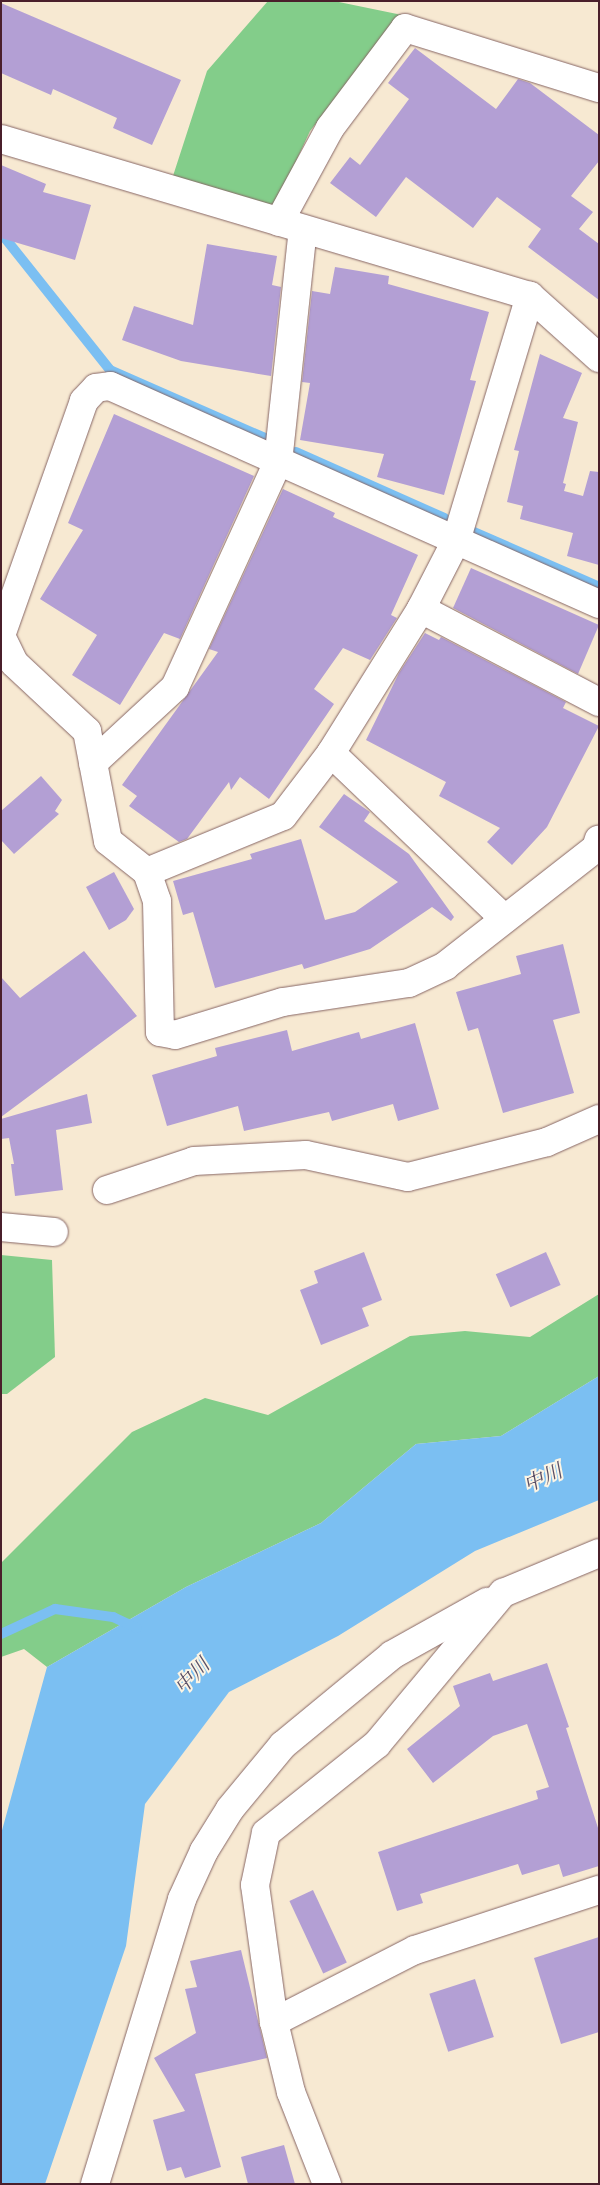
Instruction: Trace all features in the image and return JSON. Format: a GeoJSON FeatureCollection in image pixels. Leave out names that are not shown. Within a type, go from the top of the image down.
{"type":"FeatureCollection","features":[{"type":"Feature","properties":{"kind":"street"},"geometry":{"type":"LineString","coordinates":[[93,763],[175,687],[278,462],[291,225],[330,128],[405,28],[599,88]]}},
{"type":"Feature","properties":{"kind":"street"},"geometry":{"type":"LineString","coordinates":[[1,139],[530,296],[599,358]]}},
{"type":"Feature","properties":{"kind":"street"},"geometry":{"type":"LineString","coordinates":[[147,872],[283,816],[331,753],[421,609],[456,540],[530,296]]}},
{"type":"Feature","properties":{"kind":"street"},"geometry":{"type":"LineString","coordinates":[[598,845],[444,966],[409,983],[282,1002],[175,1035],[160,1032],[157,901],[147,872],[108,841],[87,731],[14,663],[2,636],[84,401],[96,388],[110,386],[599,604]]}},
{"type":"Feature","properties":{"kind":"street"},"geometry":{"type":"LineString","coordinates":[[421,609],[599,702]]}},
{"type":"Feature","properties":{"kind":"street"},"geometry":{"type":"LineString","coordinates":[[331,753],[505,919]]}},
{"type":"Feature","properties":{"kind":"street"},"geometry":{"type":"LineString","coordinates":[[107,1190],[194,1161],[306,1155],[408,1177],[547,1142],[599,1120]]}},
{"type":"Feature","properties":{"kind":"street"},"geometry":{"type":"LineString","coordinates":[[1,1227],[54,1232]]}},
{"type":"Feature","properties":{"kind":"street"},"geometry":{"type":"LineString","coordinates":[[95,2184],[182,1899],[204,1851],[230,1809],[283,1746],[392,1656],[503,1593],[599,1553]]}},
{"type":"Feature","properties":{"kind":"street"},"geometry":{"type":"LineString","coordinates":[[327,2184],[291,2092],[274,2022],[255,1884],[266,1833],[377,1744],[503,1593]]}},
{"type":"Feature","properties":{"kind":"street"},"geometry":{"type":"LineString","coordinates":[[230,1809],[266,1833]]}},
{"type":"Feature","properties":{"kind":"street"},"geometry":{"type":"LineString","coordinates":[[274,2022],[415,1950],[599,1890]]}},
{"type":"Feature","properties":{"kind":"green space"},"geometry":{"type":"Polygon","coordinates":[[[268,1],[334,1],[402,15],[310,131],[275,207],[172,179],[207,71],[268,1]]]}},
{"type":"Feature","properties":{"kind":"green space"},"geometry":{"type":"Polygon","coordinates":[[[1,1255],[52,1260],[55,1357],[7,1394],[1,1394],[1,1255]]]}},
{"type":"Feature","properties":{"kind":"green space"},"geometry":{"type":"Polygon","coordinates":[[[599,1294],[599,1376],[501,1436],[416,1444],[321,1523],[186,1587],[47,1667],[24,1649],[1,1657],[1,1563],[132,1432],[205,1398],[268,1415],[410,1336],[465,1331],[530,1337],[599,1294]]]}},
{"type":"Feature","properties":{"kind":"water","name":"中川"},"geometry":{"type":"Polygon","coordinates":[[[599,1376],[599,1500],[475,1551],[338,1636],[229,1692],[145,1804],[126,1946],[45,2184],[1,2184],[1,1834],[47,1667],[186,1587],[321,1523],[416,1444],[501,1436],[599,1376]]]}},
{"type":"Feature","properties":{"kind":"building"},"geometry":{"type":"Polygon","coordinates":[[[1,3],[181,80],[152,145],[113,128],[117,118],[53,89],[51,95],[1,73],[1,3]]]}},
{"type":"Feature","properties":{"kind":"building"},"geometry":{"type":"Polygon","coordinates":[[[415,48],[496,109],[518,79],[530,83],[599,135],[599,161],[571,196],[593,212],[579,229],[599,244],[599,300],[528,247],[541,229],[497,197],[473,228],[406,177],[376,217],[330,183],[350,157],[360,165],[409,99],[388,83],[415,48]]]}},
{"type":"Feature","properties":{"kind":"building"},"geometry":{"type":"Polygon","coordinates":[[[1,165],[46,184],[43,192],[91,205],[75,260],[1,238],[1,165]]]}},
{"type":"Feature","properties":{"kind":"building"},"geometry":{"type":"Polygon","coordinates":[[[207,244],[277,256],[272,285],[281,287],[271,376],[181,361],[122,340],[134,306],[193,325],[207,244]]]}},
{"type":"Feature","properties":{"kind":"building"},"geometry":{"type":"Polygon","coordinates":[[[335,267],[389,276],[388,284],[489,312],[470,380],[476,381],[444,495],[377,477],[384,454],[300,440],[310,383],[302,382],[312,291],[330,294],[335,267]]]}},
{"type":"Feature","properties":{"kind":"building"},"geometry":{"type":"Polygon","coordinates":[[[540,354],[582,373],[563,418],[578,422],[563,483],[566,484],[564,491],[583,496],[590,471],[599,472],[599,565],[567,556],[573,533],[520,519],[523,506],[507,502],[519,451],[514,450],[540,354]]]}},
{"type":"Feature","properties":{"kind":"building"},"geometry":{"type":"Polygon","coordinates":[[[114,414],[254,476],[180,639],[164,633],[120,705],[72,675],[97,635],[40,599],[83,530],[68,523],[114,414]]]}},
{"type":"Feature","properties":{"kind":"building"},"geometry":{"type":"Polygon","coordinates":[[[283,489],[335,513],[333,517],[418,555],[391,615],[397,618],[370,660],[343,648],[314,689],[334,704],[269,799],[240,777],[231,790],[229,782],[187,839],[179,842],[129,806],[137,796],[122,785],[218,652],[209,649],[283,489]]]}},
{"type":"Feature","properties":{"kind":"building"},"geometry":{"type":"Polygon","coordinates":[[[471,568],[599,625],[578,674],[453,608],[471,568]]]}},
{"type":"Feature","properties":{"kind":"building"},"geometry":{"type":"Polygon","coordinates":[[[425,633],[439,640],[441,637],[566,702],[563,708],[599,726],[547,827],[512,865],[487,842],[500,828],[439,796],[446,782],[366,740],[399,673],[425,633]]]}},
{"type":"Feature","properties":{"kind":"building"},"geometry":{"type":"Polygon","coordinates":[[[41,776],[62,800],[55,811],[59,814],[14,854],[1,840],[1,811],[41,776]]]}},
{"type":"Feature","properties":{"kind":"building"},"geometry":{"type":"Polygon","coordinates":[[[344,794],[370,812],[364,821],[409,854],[454,917],[451,921],[432,907],[370,949],[304,969],[302,964],[215,988],[193,912],[183,915],[173,881],[252,859],[250,854],[301,839],[325,920],[355,912],[398,882],[319,827],[344,794]]]}},
{"type":"Feature","properties":{"kind":"building"},"geometry":{"type":"Polygon","coordinates":[[[114,872],[134,909],[126,920],[109,930],[86,887],[114,872]]]}},
{"type":"Feature","properties":{"kind":"building"},"geometry":{"type":"Polygon","coordinates":[[[563,944],[580,1013],[553,1020],[574,1093],[503,1113],[478,1028],[468,1031],[456,992],[521,974],[516,956],[563,944]]]}},
{"type":"Feature","properties":{"kind":"building"},"geometry":{"type":"Polygon","coordinates":[[[84,951],[137,1016],[1,1117],[1,977],[20,998],[84,951]]]}},
{"type":"Feature","properties":{"kind":"building"},"geometry":{"type":"Polygon","coordinates":[[[415,1023],[439,1109],[398,1121],[393,1104],[332,1121],[329,1112],[244,1131],[238,1106],[167,1126],[152,1075],[217,1056],[215,1048],[287,1030],[292,1051],[359,1032],[361,1039],[415,1023]]]}},
{"type":"Feature","properties":{"kind":"building"},"geometry":{"type":"Polygon","coordinates":[[[87,1094],[92,1123],[56,1130],[63,1190],[15,1196],[11,1164],[14,1164],[9,1138],[1,1139],[1,1119],[87,1094]]]}},
{"type":"Feature","properties":{"kind":"building"},"geometry":{"type":"Polygon","coordinates":[[[364,1252],[382,1300],[362,1308],[369,1326],[321,1345],[300,1290],[318,1283],[314,1271],[364,1252]]]}},
{"type":"Feature","properties":{"kind":"building"},"geometry":{"type":"Polygon","coordinates":[[[546,1252],[561,1285],[510,1307],[496,1274],[546,1252]]]}},
{"type":"Feature","properties":{"kind":"building"},"geometry":{"type":"Polygon","coordinates":[[[547,1663],[569,1727],[566,1728],[599,1831],[599,1866],[563,1877],[559,1864],[522,1875],[518,1864],[420,1894],[423,1903],[397,1911],[378,1852],[538,1799],[536,1791],[549,1787],[527,1724],[493,1736],[433,1783],[407,1749],[460,1706],[453,1686],[490,1673],[493,1681],[547,1663]]]}},
{"type":"Feature","properties":{"kind":"building"},"geometry":{"type":"Polygon","coordinates":[[[313,1890],[347,1963],[323,1973],[289,1901],[313,1890]]]}},
{"type":"Feature","properties":{"kind":"building"},"geometry":{"type":"Polygon","coordinates":[[[599,1937],[599,2032],[561,2044],[534,1958],[599,1937]]]}},
{"type":"Feature","properties":{"kind":"building"},"geometry":{"type":"Polygon","coordinates":[[[241,1950],[267,2058],[195,2074],[221,2167],[185,2178],[181,2167],[167,2171],[153,2120],[185,2111],[154,2058],[196,2033],[185,1989],[197,1987],[190,1961],[241,1950]]]}},
{"type":"Feature","properties":{"kind":"building"},"geometry":{"type":"Polygon","coordinates":[[[475,1979],[494,2037],[448,2052],[429,1994],[475,1979]]]}},
{"type":"Feature","properties":{"kind":"building"},"geometry":{"type":"Polygon","coordinates":[[[284,2145],[295,2184],[248,2184],[241,2157],[284,2145]]]}},
{"type":"Feature","properties":{"kind":"waterway"},"geometry":{"type":"LineString","coordinates":[[1,233],[110,370],[265,438]]}},
{"type":"Feature","properties":{"kind":"waterway"},"geometry":{"type":"LineString","coordinates":[[296,452],[444,518]]}},
{"type":"Feature","properties":{"kind":"waterway"},"geometry":{"type":"LineString","coordinates":[[474,532],[599,587]]}},
{"type":"Feature","properties":{"kind":"waterway"},"geometry":{"type":"LineString","coordinates":[[1,1634],[55,1609],[113,1617],[137,1628]]}}]}
